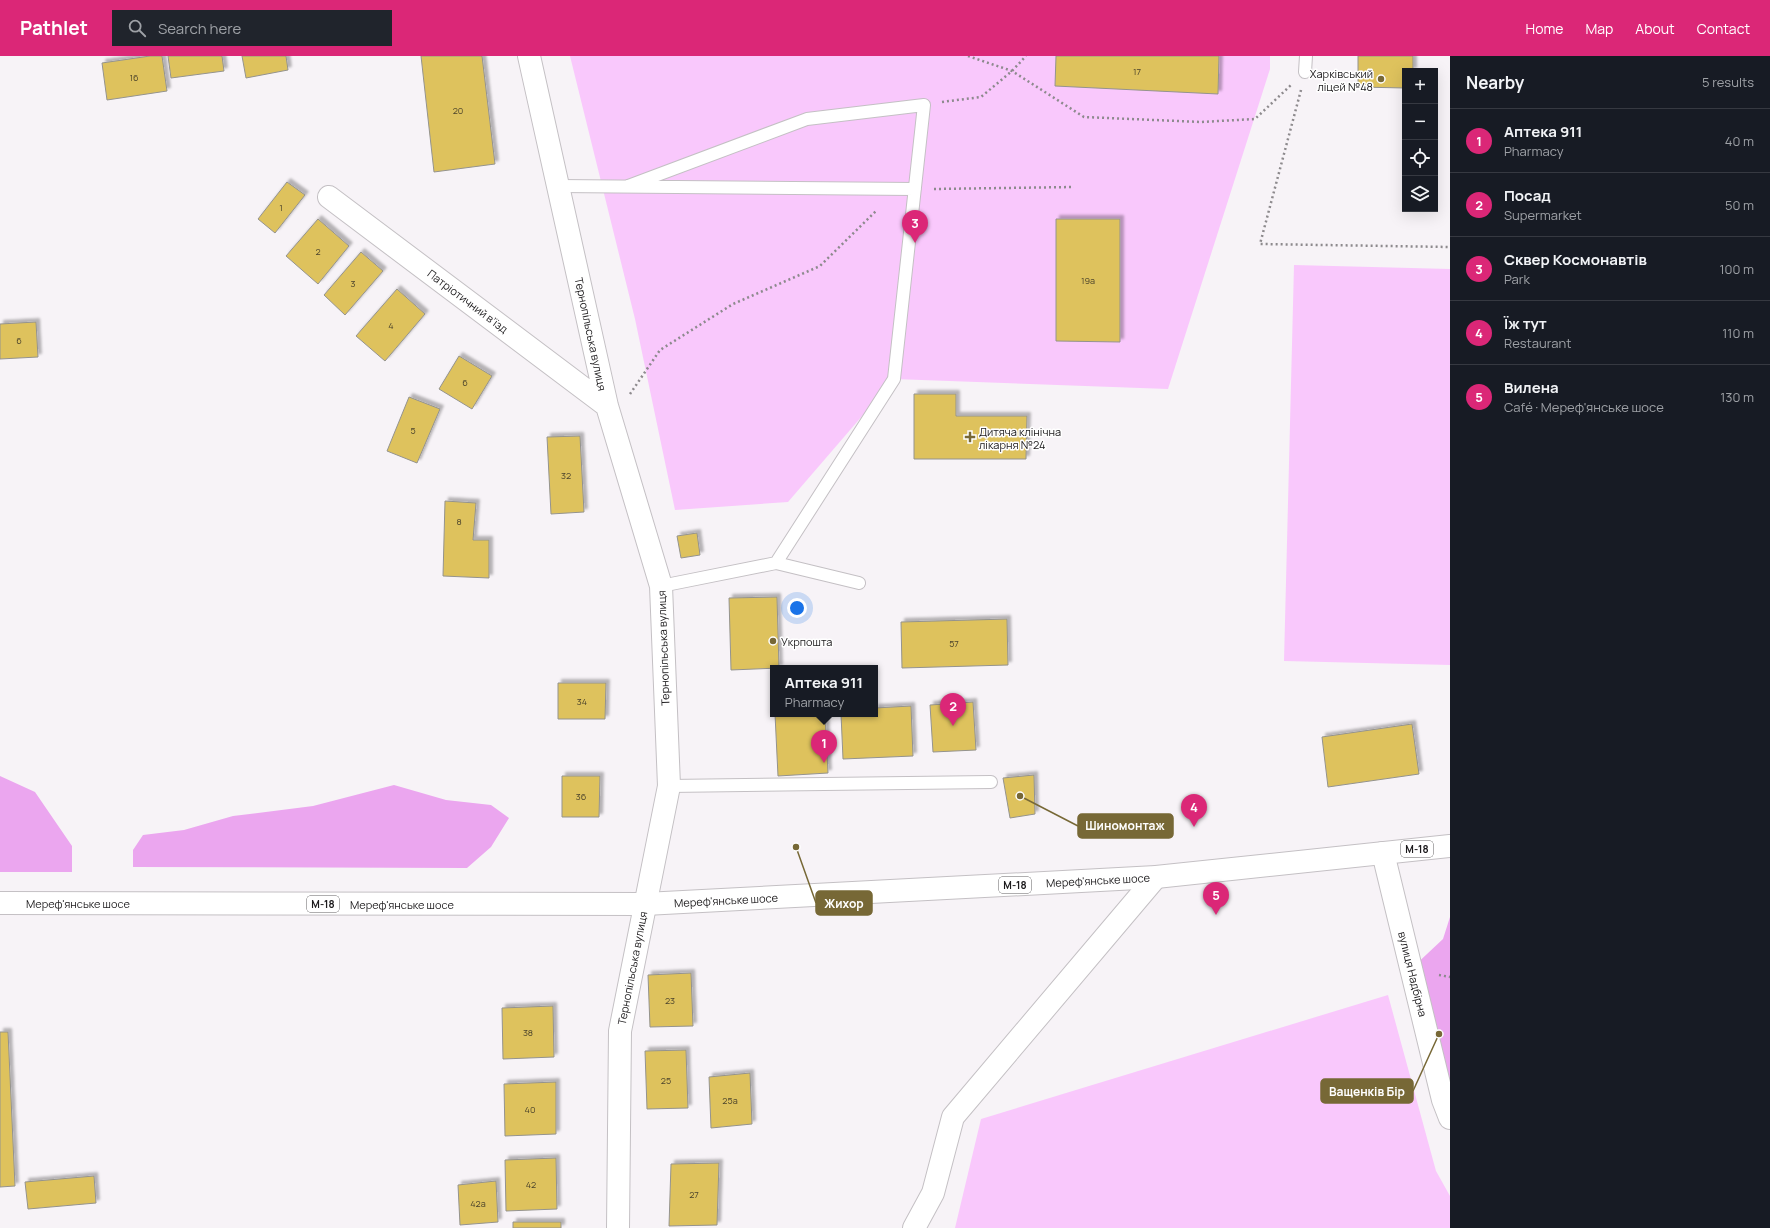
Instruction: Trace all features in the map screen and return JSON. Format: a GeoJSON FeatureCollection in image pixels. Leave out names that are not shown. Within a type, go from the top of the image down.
{"type":"FeatureCollection","features":[{"type":"Feature","properties":{"kind":"main road","name":"Тернопільська вулиця"},"geometry":{"type":"LineString","coordinates":[[529,56],[609,413],[661,586],[669,786],[620,1031],[618,1228]]}},
{"type":"Feature","properties":{"kind":"main road","name":"Патріотичний в’їзд"},"geometry":{"type":"LineString","coordinates":[[329,197],[609,413]]}},
{"type":"Feature","properties":{"kind":"main road","name":"Мереф'янське шосе"},"geometry":{"type":"LineString","coordinates":[[0,903],[645,904],[1156,877],[1450,846]]}},
{"type":"Feature","properties":{"kind":"main road","name":"вулиця Надбірна"},"geometry":{"type":"LineString","coordinates":[[1383,853],[1443,1100],[1450,1118]]}},
{"type":"Feature","properties":{"kind":"main road"},"geometry":{"type":"LineString","coordinates":[[914,1228],[933,1193],[953,1117],[1156,877]]}},
{"type":"Feature","properties":{"kind":"lane"},"geometry":{"type":"LineString","coordinates":[[1305,72],[1306,56]]}},
{"type":"Feature","properties":{"kind":"lane"},"geometry":{"type":"LineString","coordinates":[[628,186],[807,119],[924,105],[894,379],[776,563]]}},
{"type":"Feature","properties":{"kind":"lane"},"geometry":{"type":"LineString","coordinates":[[558,186],[915,189]]}},
{"type":"Feature","properties":{"kind":"lane"},"geometry":{"type":"LineString","coordinates":[[661,586],[776,563],[859,583]]}},
{"type":"Feature","properties":{"kind":"lane"},"geometry":{"type":"LineString","coordinates":[[669,786],[991,782]]}},
{"type":"Feature","properties":{"kind":"path"},"geometry":{"type":"LineString","coordinates":[[968,56],[1012,71],[1084,117],[1202,122],[1255,120],[1305,72]]}},
{"type":"Feature","properties":{"kind":"path"},"geometry":{"type":"LineString","coordinates":[[924,105],[981,97],[1012,71],[1026,56]]}},
{"type":"Feature","properties":{"kind":"path"},"geometry":{"type":"LineString","coordinates":[[1305,72],[1260,244],[1450,247]]}},
{"type":"Feature","properties":{"kind":"path"},"geometry":{"type":"LineString","coordinates":[[915,189],[1074,187]]}},
{"type":"Feature","properties":{"kind":"path"},"geometry":{"type":"LineString","coordinates":[[609,413],[660,350],[733,304],[820,266],[898,189]]}},
{"type":"Feature","properties":{"kind":"shaded area"},"geometry":{"type":"Polygon","coordinates":[[[570,56],[1270,56],[1270,69],[1168,389],[894,379],[788,502],[675,510],[635,319],[570,56]]]}},
{"type":"Feature","properties":{"kind":"shaded area"},"geometry":{"type":"Polygon","coordinates":[[[1294,265],[1450,269],[1450,665],[1284,661],[1294,265]]]}},
{"type":"Feature","properties":{"kind":"shaded area"},"geometry":{"type":"Polygon","coordinates":[[[0,776],[35,792],[72,846],[72,872],[0,872],[0,776]]]}},
{"type":"Feature","properties":{"kind":"shaded area"},"geometry":{"type":"Polygon","coordinates":[[[394,785],[446,800],[491,805],[509,818],[491,847],[467,868],[133,867],[133,850],[143,835],[184,830],[233,816],[313,806],[394,785]]]}},
{"type":"Feature","properties":{"kind":"shaded area"},"geometry":{"type":"Polygon","coordinates":[[[1450,917],[1450,1118],[1411,969],[1443,939],[1450,917]]]}},
{"type":"Feature","properties":{"kind":"shaded area"},"geometry":{"type":"Polygon","coordinates":[[[1388,995],[1436,1171],[1450,1196],[1450,1228],[955,1228],[981,1119],[1388,995]]]}},
{"type":"Feature","properties":{"kind":"building"},"geometry":{"type":"Polygon","coordinates":[[[150,56],[162,56],[167,91],[107,100],[102,63],[150,56]]]}},
{"type":"Feature","properties":{"kind":"building"},"geometry":{"type":"Polygon","coordinates":[[[168,56],[222,56],[224,71],[171,78],[168,56]]]}},
{"type":"Feature","properties":{"kind":"building"},"geometry":{"type":"Polygon","coordinates":[[[242,56],[286,56],[288,70],[246,78],[242,56]]]}},
{"type":"Feature","properties":{"kind":"building"},"geometry":{"type":"Polygon","coordinates":[[[421,56],[482,56],[495,164],[434,172],[421,56]]]}},
{"type":"Feature","properties":{"kind":"building"},"geometry":{"type":"Polygon","coordinates":[[[1056,56],[1219,56],[1218,94],[1055,86],[1056,56]]]}},
{"type":"Feature","properties":{"kind":"building","name":"Харківський ліцей №48"},"geometry":{"type":"Polygon","coordinates":[[[1358,56],[1413,56],[1413,68],[1402,68],[1402,88],[1358,87],[1358,56]]]}},
{"type":"Feature","properties":{"kind":"building"},"geometry":{"type":"Polygon","coordinates":[[[287,182],[305,195],[275,233],[258,219],[287,182]]]}},
{"type":"Feature","properties":{"kind":"building"},"geometry":{"type":"Polygon","coordinates":[[[318,219],[349,246],[318,284],[286,256],[318,219]]]}},
{"type":"Feature","properties":{"kind":"building"},"geometry":{"type":"Polygon","coordinates":[[[1056,219],[1120,219],[1120,342],[1056,341],[1056,219]]]}},
{"type":"Feature","properties":{"kind":"building"},"geometry":{"type":"Polygon","coordinates":[[[361,252],[383,271],[345,315],[324,295],[361,252]]]}},
{"type":"Feature","properties":{"kind":"building"},"geometry":{"type":"Polygon","coordinates":[[[397,289],[425,314],[385,361],[356,336],[397,289]]]}},
{"type":"Feature","properties":{"kind":"building"},"geometry":{"type":"Polygon","coordinates":[[[36,322],[38,357],[0,359],[0,324],[36,322]]]}},
{"type":"Feature","properties":{"kind":"building"},"geometry":{"type":"Polygon","coordinates":[[[459,356],[492,376],[472,409],[439,389],[459,356]]]}},
{"type":"Feature","properties":{"kind":"building","name":"Дитяча клінічна лікарня №24"},"geometry":{"type":"Polygon","coordinates":[[[914,394],[956,394],[956,416],[1027,416],[1026,459],[914,459],[914,394]]]}},
{"type":"Feature","properties":{"kind":"building"},"geometry":{"type":"Polygon","coordinates":[[[409,397],[440,409],[417,463],[387,451],[409,397]]]}},
{"type":"Feature","properties":{"kind":"building"},"geometry":{"type":"Polygon","coordinates":[[[580,436],[584,512],[551,514],[547,437],[580,436]]]}},
{"type":"Feature","properties":{"kind":"building"},"geometry":{"type":"Polygon","coordinates":[[[445,501],[476,503],[473,540],[489,540],[489,578],[443,576],[445,501]]]}},
{"type":"Feature","properties":{"kind":"building"},"geometry":{"type":"Polygon","coordinates":[[[697,533],[700,555],[681,558],[677,536],[697,533]]]}},
{"type":"Feature","properties":{"kind":"building"},"geometry":{"type":"Polygon","coordinates":[[[777,597],[779,665],[770,665],[770,668],[731,670],[729,598],[777,597]]]}},
{"type":"Feature","properties":{"kind":"building"},"geometry":{"type":"Polygon","coordinates":[[[1007,619],[1008,665],[902,668],[901,622],[1007,619]]]}},
{"type":"Feature","properties":{"kind":"building"},"geometry":{"type":"Polygon","coordinates":[[[558,683],[606,683],[605,719],[558,719],[558,683]]]}},
{"type":"Feature","properties":{"kind":"building"},"geometry":{"type":"Polygon","coordinates":[[[973,702],[976,750],[933,752],[930,705],[973,702]]]}},
{"type":"Feature","properties":{"kind":"building"},"geometry":{"type":"Polygon","coordinates":[[[911,706],[913,756],[843,759],[841,717],[878,717],[878,708],[911,706]]]}},
{"type":"Feature","properties":{"kind":"building"},"geometry":{"type":"Polygon","coordinates":[[[775,717],[825,717],[828,773],[778,776],[775,717]]]}},
{"type":"Feature","properties":{"kind":"building"},"geometry":{"type":"Polygon","coordinates":[[[1412,724],[1419,774],[1328,787],[1322,737],[1412,724]]]}},
{"type":"Feature","properties":{"kind":"building"},"geometry":{"type":"Polygon","coordinates":[[[1034,775],[1035,814],[1010,818],[1003,778],[1034,775]]]}},
{"type":"Feature","properties":{"kind":"building"},"geometry":{"type":"Polygon","coordinates":[[[562,776],[600,776],[599,817],[562,817],[562,776]]]}},
{"type":"Feature","properties":{"kind":"building"},"geometry":{"type":"Polygon","coordinates":[[[691,973],[693,1026],[650,1027],[648,975],[691,973]]]}},
{"type":"Feature","properties":{"kind":"building"},"geometry":{"type":"Polygon","coordinates":[[[553,1006],[554,1057],[503,1059],[502,1008],[553,1006]]]}},
{"type":"Feature","properties":{"kind":"building"},"geometry":{"type":"Polygon","coordinates":[[[0,1032],[8,1032],[15,1186],[0,1187],[0,1032]]]}},
{"type":"Feature","properties":{"kind":"building"},"geometry":{"type":"Polygon","coordinates":[[[686,1050],[688,1108],[647,1109],[645,1051],[686,1050]]]}},
{"type":"Feature","properties":{"kind":"building"},"geometry":{"type":"Polygon","coordinates":[[[750,1073],[752,1124],[711,1128],[709,1077],[750,1073]]]}},
{"type":"Feature","properties":{"kind":"building"},"geometry":{"type":"Polygon","coordinates":[[[556,1082],[556,1134],[505,1136],[504,1084],[556,1082]]]}},
{"type":"Feature","properties":{"kind":"building"},"geometry":{"type":"Polygon","coordinates":[[[556,1158],[557,1209],[506,1211],[505,1160],[556,1158]]]}},
{"type":"Feature","properties":{"kind":"building"},"geometry":{"type":"Polygon","coordinates":[[[719,1163],[717,1225],[669,1226],[671,1164],[719,1163]]]}},
{"type":"Feature","properties":{"kind":"building"},"geometry":{"type":"Polygon","coordinates":[[[94,1176],[96,1203],[28,1209],[25,1182],[94,1176]]]}},
{"type":"Feature","properties":{"kind":"building"},"geometry":{"type":"Polygon","coordinates":[[[496,1181],[498,1222],[460,1225],[458,1185],[496,1181]]]}},
{"type":"Feature","properties":{"kind":"building"},"geometry":{"type":"Polygon","coordinates":[[[513,1222],[561,1222],[561,1228],[513,1228],[513,1222]]]}},
{"type":"Feature","properties":{"kind":"place","name":"Харківський ліцей №48"},"geometry":{"type":"Point","coordinates":[1381,79]}},
{"type":"Feature","properties":{"kind":"place","name":"Сквер Космонавтів"},"geometry":{"type":"Point","coordinates":[915,243]}},
{"type":"Feature","properties":{"kind":"place","name":"Дитяча клінічна лікарня №24"},"geometry":{"type":"Point","coordinates":[970,437]}},
{"type":"Feature","properties":{"kind":"place","name":"Укрпошта"},"geometry":{"type":"Point","coordinates":[773,641]}},
{"type":"Feature","properties":{"kind":"place","name":"Посад"},"geometry":{"type":"Point","coordinates":[953,726]}},
{"type":"Feature","properties":{"kind":"place","name":"Аптека 911"},"geometry":{"type":"Point","coordinates":[824,763]}},
{"type":"Feature","properties":{"kind":"place","name":"Шиномонтаж"},"geometry":{"type":"Point","coordinates":[1020,796]}},
{"type":"Feature","properties":{"kind":"place","name":"Їж тут"},"geometry":{"type":"Point","coordinates":[1194,827]}},
{"type":"Feature","properties":{"kind":"place","name":"Жихор"},"geometry":{"type":"Point","coordinates":[796,847]}},
{"type":"Feature","properties":{"kind":"place","name":"Вилена"},"geometry":{"type":"Point","coordinates":[1216,915]}},
{"type":"Feature","properties":{"kind":"place","name":"Ващенків Бір"},"geometry":{"type":"Point","coordinates":[1439,1034]}}]}
